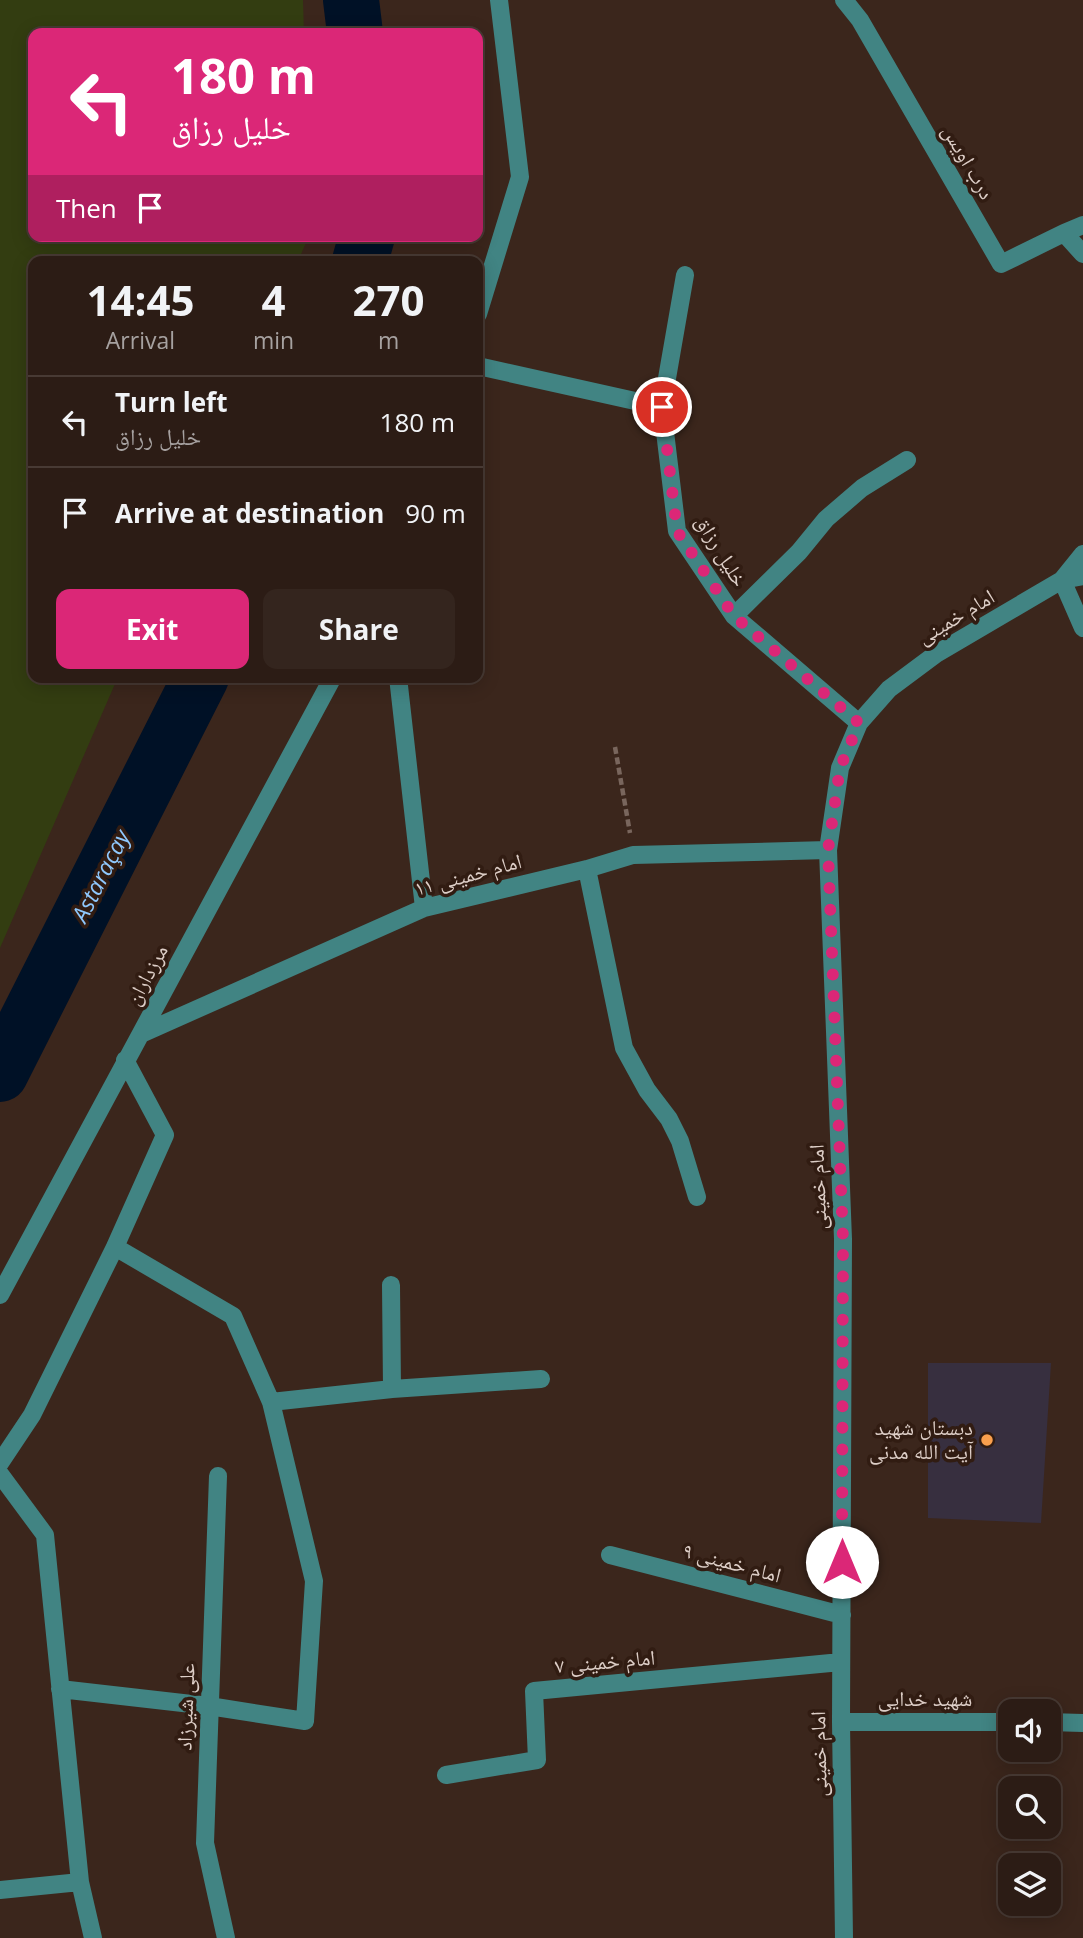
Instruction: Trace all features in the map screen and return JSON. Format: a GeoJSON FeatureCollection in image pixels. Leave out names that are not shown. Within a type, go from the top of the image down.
{"type":"FeatureCollection","features":[{"type":"Feature","properties":{"kind":"street"},"geometry":{"type":"LineString","coordinates":[[483,298],[520,177],[499,0]]}},
{"type":"Feature","properties":{"kind":"street","name":"درب اویس"},"geometry":{"type":"LineString","coordinates":[[844,0],[860,20],[1001,264],[1064,233]]}},
{"type":"Feature","properties":{"kind":"street"},"geometry":{"type":"LineString","coordinates":[[1083,225],[1064,233],[1083,254]]}},
{"type":"Feature","properties":{"kind":"street","name":"خلیل رزاق"},"geometry":{"type":"LineString","coordinates":[[685,275],[662,407],[677,531],[734,616],[859,723]]}},
{"type":"Feature","properties":{"kind":"street"},"geometry":{"type":"LineString","coordinates":[[483,367],[662,407]]}},
{"type":"Feature","properties":{"kind":"street"},"geometry":{"type":"LineString","coordinates":[[734,616],[799,552],[826,519],[862,488],[907,460]]}},
{"type":"Feature","properties":{"kind":"street","name":"امام خمینی"},"geometry":{"type":"LineString","coordinates":[[844,1938],[841,1722],[843,1239],[828,850],[840,768],[859,723],[889,689],[936,654],[1062,580],[1083,554]]}},
{"type":"Feature","properties":{"kind":"street"},"geometry":{"type":"LineString","coordinates":[[1083,576],[1062,580],[1083,628]]}},
{"type":"Feature","properties":{"kind":"street","name":"مرزداران"},"geometry":{"type":"LineString","coordinates":[[0,1295],[330,683]]}},
{"type":"Feature","properties":{"kind":"street"},"geometry":{"type":"LineString","coordinates":[[399,683],[424,908]]}},
{"type":"Feature","properties":{"kind":"street","name":"امام خمینی ۱۱"},"geometry":{"type":"LineString","coordinates":[[141,1034],[424,908],[634,855],[828,850]]}},
{"type":"Feature","properties":{"kind":"street"},"geometry":{"type":"LineString","coordinates":[[587,869],[624,1048],[680,1141],[697,1197]]}},
{"type":"Feature","properties":{"kind":"street"},"geometry":{"type":"LineString","coordinates":[[0,1463],[32,1415],[115,1247],[165,1135],[125,1060]]}},
{"type":"Feature","properties":{"kind":"street"},"geometry":{"type":"LineString","coordinates":[[60,1689],[209,1706],[305,1721],[314,1581],[271,1402],[233,1316],[115,1247]]}},
{"type":"Feature","properties":{"kind":"street"},"geometry":{"type":"LineString","coordinates":[[391,1285],[392,1389]]}},
{"type":"Feature","properties":{"kind":"street"},"geometry":{"type":"LineString","coordinates":[[271,1402],[392,1389],[541,1379]]}},
{"type":"Feature","properties":{"kind":"street"},"geometry":{"type":"LineString","coordinates":[[0,1474],[45,1535],[80,1882],[93,1938]]}},
{"type":"Feature","properties":{"kind":"street","name":"علی شیرزاد"},"geometry":{"type":"LineString","coordinates":[[218,1476],[205,1843],[226,1938]]}},
{"type":"Feature","properties":{"kind":"street","name":"امام خمینی ۹"},"geometry":{"type":"LineString","coordinates":[[610,1555],[842,1615]]}},
{"type":"Feature","properties":{"kind":"street","name":"امام خمینی ۷"},"geometry":{"type":"LineString","coordinates":[[446,1775],[537,1759],[534,1691],[841,1662]]}},
{"type":"Feature","properties":{"kind":"street","name":"شهید خدایی"},"geometry":{"type":"LineString","coordinates":[[841,1722],[998,1722]]}},
{"type":"Feature","properties":{"kind":"street"},"geometry":{"type":"LineString","coordinates":[[1061,1722],[1083,1723]]}},
{"type":"Feature","properties":{"kind":"street"},"geometry":{"type":"LineString","coordinates":[[0,1890],[80,1882]]}},
{"type":"Feature","properties":{"kind":"path"},"geometry":{"type":"LineString","coordinates":[[615,747],[634,855]]}},
{"type":"Feature","properties":{"kind":"shaded area","name":"دبستان شهید آیت الله مدنی"},"geometry":{"type":"Polygon","coordinates":[[[928,1363],[1051,1363],[1041,1523],[928,1518],[928,1363]]]}},
{"type":"Feature","properties":{"kind":"green space"},"geometry":{"type":"Polygon","coordinates":[[[0,0],[303,0],[304,28],[28,28],[28,242],[306,242],[300,256],[28,256],[28,683],[115,683],[0,948],[0,0]]]}},
{"type":"Feature","properties":{"kind":"waterway","name":"Astaraçay"},"geometry":{"type":"LineString","coordinates":[[351,0],[354,28]]}},
{"type":"Feature","properties":{"kind":"waterway","name":"Astaraçay"},"geometry":{"type":"LineString","coordinates":[[361,256],[365,242]]}},
{"type":"Feature","properties":{"kind":"waterway","name":"Astaraçay"},"geometry":{"type":"LineString","coordinates":[[0,1074],[198,683]]}},
{"type":"Feature","properties":{"kind":"place","name":"دبستان شهید آیت الله مدنی"},"geometry":{"type":"Point","coordinates":[987,1440]}},
{"type":"Feature","properties":{"kind":"route"},"geometry":{"type":"LineString","coordinates":[[662,407],[677,531],[734,616],[859,723],[840,768],[828,850],[843,1239],[842,1562]]}}]}
